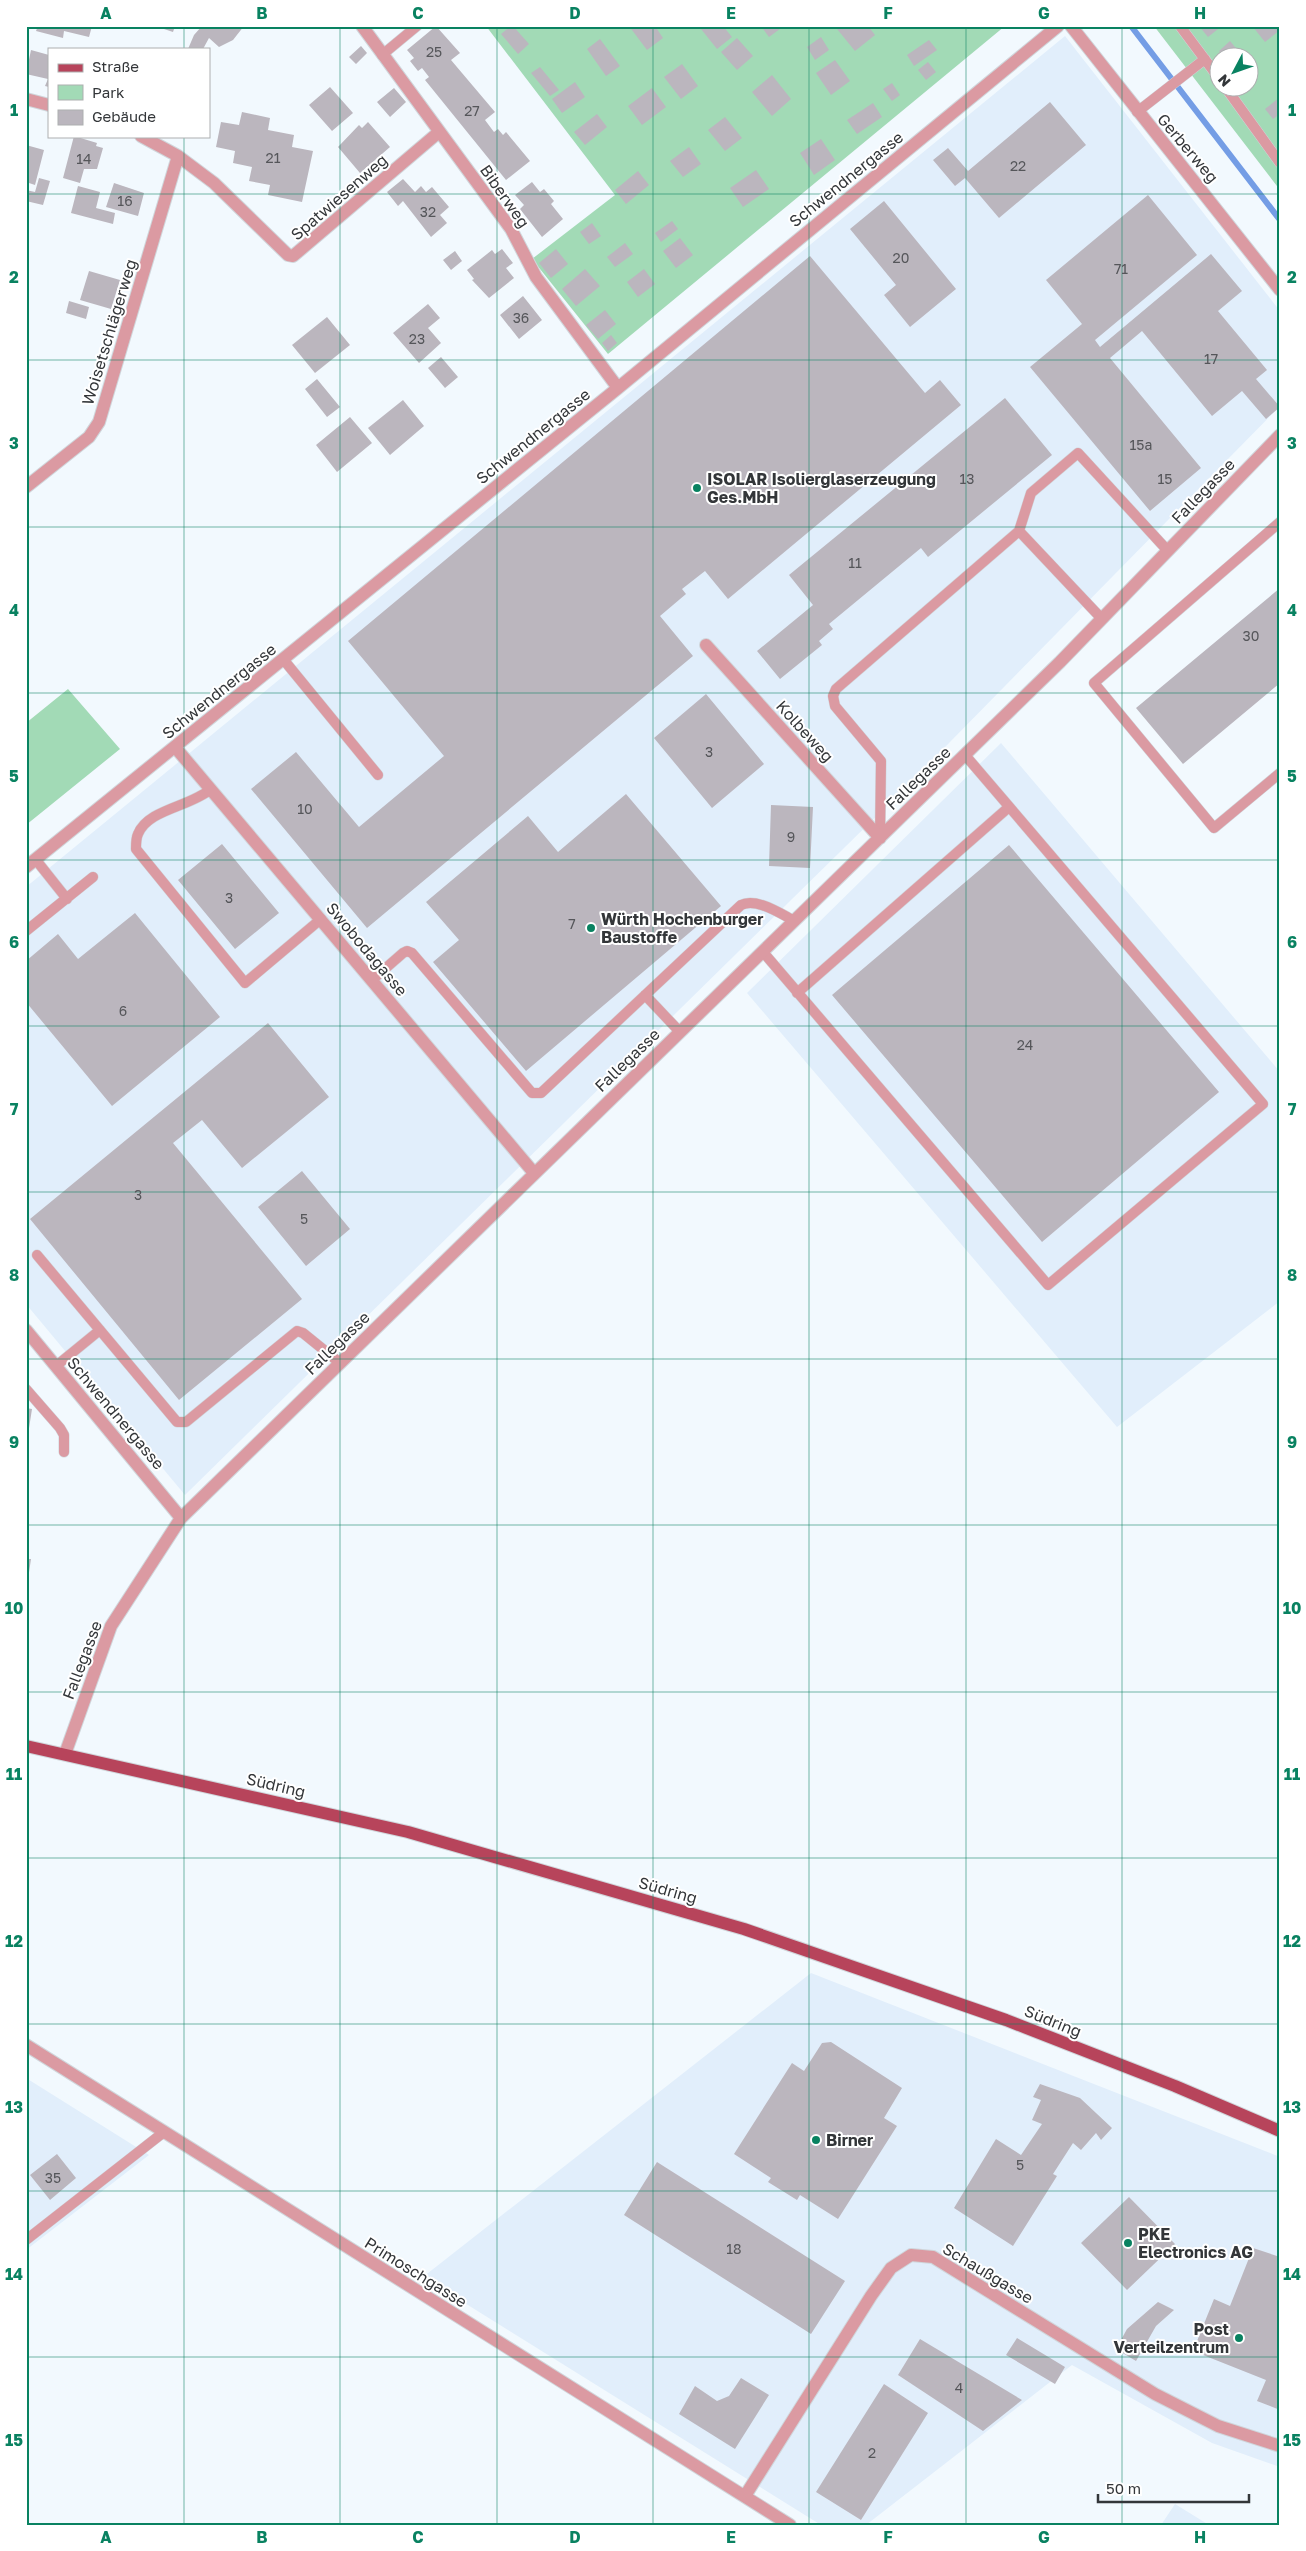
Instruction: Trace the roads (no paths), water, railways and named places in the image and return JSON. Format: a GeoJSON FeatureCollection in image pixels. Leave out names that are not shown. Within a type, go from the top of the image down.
{"type":"FeatureCollection","features":[{"type":"Feature","properties":{"kind":"main road","name":"Südring"},"geometry":{"type":"LineString","coordinates":[[26,1746],[408,1832],[744,1929],[1006,2020],[1175,2086],[1280,2131]]}},
{"type":"Feature","properties":{"kind":"street","name":"Biberweg"},"geometry":{"type":"LineString","coordinates":[[362,26],[511,229],[536,277],[618,388]]}},
{"type":"Feature","properties":{"kind":"street","name":"Schwendnergasse"},"geometry":{"type":"LineString","coordinates":[[31,863],[618,388],[1058,26]]}},
{"type":"Feature","properties":{"kind":"street","name":"Gerberweg"},"geometry":{"type":"LineString","coordinates":[[1071,26],[1137,112],[1195,180],[1280,290]]}},
{"type":"Feature","properties":{"kind":"street"},"geometry":{"type":"LineString","coordinates":[[26,99],[48,105]]}},
{"type":"Feature","properties":{"kind":"street","name":"Spatwiesenweg"},"geometry":{"type":"LineString","coordinates":[[145,138],[178,156],[214,183],[288,255],[293,256],[439,132]]}},
{"type":"Feature","properties":{"kind":"street","name":"Woisetschlägerweg"},"geometry":{"type":"LineString","coordinates":[[26,487],[89,437],[99,422],[178,156]]}},
{"type":"Feature","properties":{"kind":"street","name":"Fallegasse"},"geometry":{"type":"LineString","coordinates":[[65,1754],[111,1626],[181,1518],[965,755],[1102,619],[1280,435]]}},
{"type":"Feature","properties":{"kind":"street","name":"Kolbeweg"},"geometry":{"type":"LineString","coordinates":[[706,644],[880,838]]}},
{"type":"Feature","properties":{"kind":"street","name":"Swobodagasse"},"geometry":{"type":"LineString","coordinates":[[175,747],[534,1173]]}},
{"type":"Feature","properties":{"kind":"street","name":"Schwendnergasse"},"geometry":{"type":"LineString","coordinates":[[26,1330],[181,1518]]}},
{"type":"Feature","properties":{"kind":"street","name":"Primoschgasse"},"geometry":{"type":"LineString","coordinates":[[26,2045],[790,2525]]}},
{"type":"Feature","properties":{"kind":"street","name":"Schaußgasse"},"geometry":{"type":"LineString","coordinates":[[744,2496],[872,2296],[892,2268],[911,2255],[933,2257],[1162,2398],[1218,2426],[1280,2446]]}},
{"type":"Feature","properties":{"kind":"lane"},"geometry":{"type":"LineString","coordinates":[[382,55],[417,26]]}},
{"type":"Feature","properties":{"kind":"lane"},"geometry":{"type":"LineString","coordinates":[[1180,26],[1208,62]]}},
{"type":"Feature","properties":{"kind":"lane"},"geometry":{"type":"LineString","coordinates":[[1137,112],[1206,59]]}},
{"type":"Feature","properties":{"kind":"lane"},"geometry":{"type":"LineString","coordinates":[[1233,98],[1280,163]]}},
{"type":"Feature","properties":{"kind":"lane"},"geometry":{"type":"LineString","coordinates":[[880,838],[881,761],[835,706],[833,696],[836,689],[1019,531],[1032,493],[1078,453],[1168,551]]}},
{"type":"Feature","properties":{"kind":"lane"},"geometry":{"type":"LineString","coordinates":[[1280,522],[1094,683],[1214,828],[1280,773]]}},
{"type":"Feature","properties":{"kind":"lane"},"geometry":{"type":"LineString","coordinates":[[1019,531],[1102,619]]}},
{"type":"Feature","properties":{"kind":"lane"},"geometry":{"type":"LineString","coordinates":[[283,659],[378,775]]}},
{"type":"Feature","properties":{"kind":"lane"},"geometry":{"type":"LineString","coordinates":[[763,952],[1048,1285],[1263,1104],[965,755]]}},
{"type":"Feature","properties":{"kind":"lane"},"geometry":{"type":"LineString","coordinates":[[211,789],[200,798],[153,816],[138,833],[136,849],[245,983],[321,919]]}},
{"type":"Feature","properties":{"kind":"lane"},"geometry":{"type":"LineString","coordinates":[[798,993],[1009,807]]}},
{"type":"Feature","properties":{"kind":"lane"},"geometry":{"type":"LineString","coordinates":[[31,863],[67,899]]}},
{"type":"Feature","properties":{"kind":"lane"},"geometry":{"type":"LineString","coordinates":[[26,931],[93,877]]}},
{"type":"Feature","properties":{"kind":"lane"},"geometry":{"type":"LineString","coordinates":[[372,980],[403,953],[412,953],[532,1093],[537,1094],[541,1093],[746,902],[754,903],[795,921]]}},
{"type":"Feature","properties":{"kind":"lane"},"geometry":{"type":"LineString","coordinates":[[645,995],[680,1032]]}},
{"type":"Feature","properties":{"kind":"lane"},"geometry":{"type":"LineString","coordinates":[[37,1255],[176,1422],[181,1424],[186,1422],[297,1331],[304,1333],[340,1362]]}},
{"type":"Feature","properties":{"kind":"lane"},"geometry":{"type":"LineString","coordinates":[[56,1366],[100,1330]]}},
{"type":"Feature","properties":{"kind":"lane"},"geometry":{"type":"LineString","coordinates":[[26,1389],[60,1428],[64,1435],[64,1452]]}},
{"type":"Feature","properties":{"kind":"lane"},"geometry":{"type":"LineString","coordinates":[[26,2240],[164,2132]]}},
{"type":"Feature","properties":{"kind":"waterway"},"geometry":{"type":"LineString","coordinates":[[1131,26],[1280,220]]}},
{"type":"Feature","properties":{"kind":"place","name":"ISOLAR Isolierglaserzeugung Ges.MbH"},"geometry":{"type":"Point","coordinates":[697,488]}},
{"type":"Feature","properties":{"kind":"place","name":"Würth Hochenburger Baustoffe"},"geometry":{"type":"Point","coordinates":[591,928]}},
{"type":"Feature","properties":{"kind":"place","name":"Birner"},"geometry":{"type":"Point","coordinates":[816,2140]}},
{"type":"Feature","properties":{"kind":"place","name":"PKE Electronics AG"},"geometry":{"type":"Point","coordinates":[1128,2243]}},
{"type":"Feature","properties":{"kind":"place","name":"Post Verteilzentrum"},"geometry":{"type":"Point","coordinates":[1239,2338]}}]}
